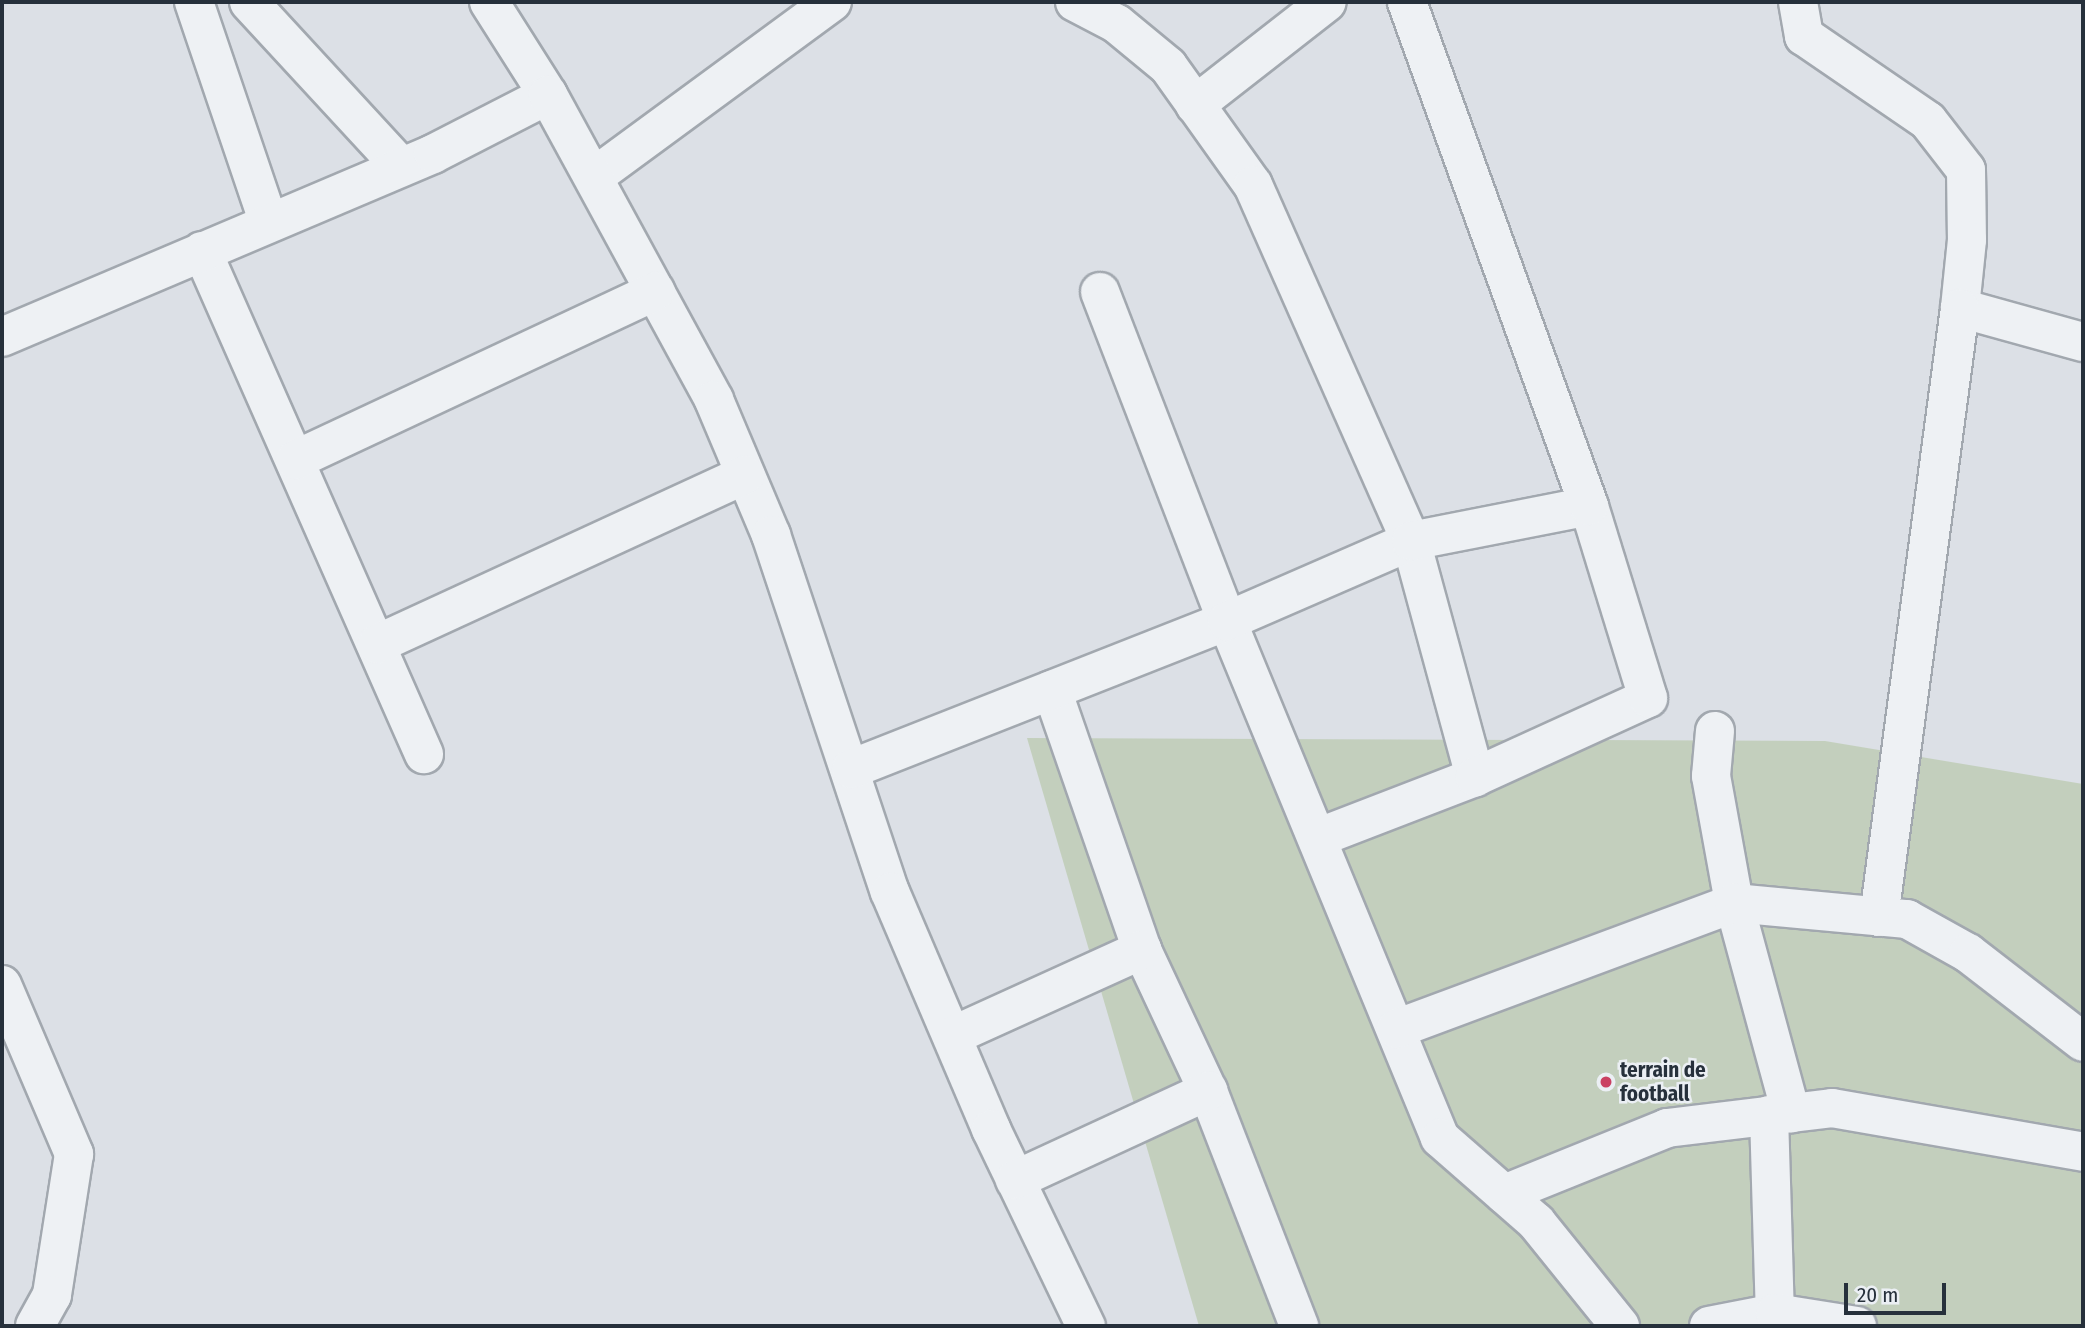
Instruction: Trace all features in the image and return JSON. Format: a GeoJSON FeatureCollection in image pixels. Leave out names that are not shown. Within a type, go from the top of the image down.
{"type":"FeatureCollection","features":[{"type":"Feature","properties":{"kind":"street"},"geometry":{"type":"LineString","coordinates":[[194,2],[269,223]]}},
{"type":"Feature","properties":{"kind":"street"},"geometry":{"type":"LineString","coordinates":[[249,2],[401,167]]}},
{"type":"Feature","properties":{"kind":"street"},"geometry":{"type":"LineString","coordinates":[[489,2],[595,176],[714,400],[771,535],[807,654],[851,769],[890,892],[1015,1180],[1083,1325]]}},
{"type":"Feature","properties":{"kind":"street"},"geometry":{"type":"LineString","coordinates":[[595,176],[832,2]]}},
{"type":"Feature","properties":{"kind":"street"},"geometry":{"type":"LineString","coordinates":[[1075,2],[1116,24],[1168,66],[1254,185],[1411,541],[1475,777]]}},
{"type":"Feature","properties":{"kind":"street"},"geometry":{"type":"LineString","coordinates":[[1195,104],[1327,2]]}},
{"type":"Feature","properties":{"kind":"street"},"geometry":{"type":"LineString","coordinates":[[1317,838],[1475,777],[1648,698],[1589,506],[1406,2]]}},
{"type":"Feature","properties":{"kind":"street"},"geometry":{"type":"LineString","coordinates":[[1798,2],[1804,36],[1928,121],[1966,170],[1967,240],[1960,308],[1879,917]]}},
{"type":"Feature","properties":{"kind":"street"},"geometry":{"type":"LineString","coordinates":[[2,337],[401,167],[548,95]]}},
{"type":"Feature","properties":{"kind":"street"},"geometry":{"type":"LineString","coordinates":[[202,251],[424,754]]}},
{"type":"Feature","properties":{"kind":"street"},"geometry":{"type":"LineString","coordinates":[[295,460],[656,291]]}},
{"type":"Feature","properties":{"kind":"street"},"geometry":{"type":"LineString","coordinates":[[1100,292],[1227,621],[1440,1138],[1536,1223],[1620,1326]]}},
{"type":"Feature","properties":{"kind":"street"},"geometry":{"type":"LineString","coordinates":[[1960,308],[2083,342]]}},
{"type":"Feature","properties":{"kind":"street"},"geometry":{"type":"LineString","coordinates":[[377,644],[745,475]]}},
{"type":"Feature","properties":{"kind":"street"},"geometry":{"type":"LineString","coordinates":[[851,769],[1227,621],[1411,541],[1589,506]]}},
{"type":"Feature","properties":{"kind":"street"},"geometry":{"type":"LineString","coordinates":[[1052,690],[1142,950],[1208,1091],[1299,1326]]}},
{"type":"Feature","properties":{"kind":"street"},"geometry":{"type":"LineString","coordinates":[[1715,731],[1711,776],[1734,903],[1780,1114],[1774,1313]]}},
{"type":"Feature","properties":{"kind":"street"},"geometry":{"type":"LineString","coordinates":[[1396,1029],[1734,903],[1907,919],[1968,953],[2083,1042]]}},
{"type":"Feature","properties":{"kind":"street"},"geometry":{"type":"LineString","coordinates":[[952,1036],[1142,950]]}},
{"type":"Feature","properties":{"kind":"street"},"geometry":{"type":"LineString","coordinates":[[2,985],[74,1154],[52,1295],[35,1326]]}},
{"type":"Feature","properties":{"kind":"street"},"geometry":{"type":"LineString","coordinates":[[1015,1180],[1208,1091]]}},
{"type":"Feature","properties":{"kind":"street"},"geometry":{"type":"LineString","coordinates":[[1503,1194],[1667,1128],[1832,1108],[2083,1152]]}},
{"type":"Feature","properties":{"kind":"street"},"geometry":{"type":"LineString","coordinates":[[1709,1326],[1774,1313],[1857,1326]]}},
{"type":"Feature","properties":{"kind":"green space","name":"terrain de football"},"geometry":{"type":"Polygon","coordinates":[[[1027,738],[1825,741],[2083,784],[2083,1326],[1199,1326],[1027,738]]]}},
{"type":"Feature","properties":{"kind":"place","name":"terrain de football"},"geometry":{"type":"Point","coordinates":[1606,1082]}}]}
